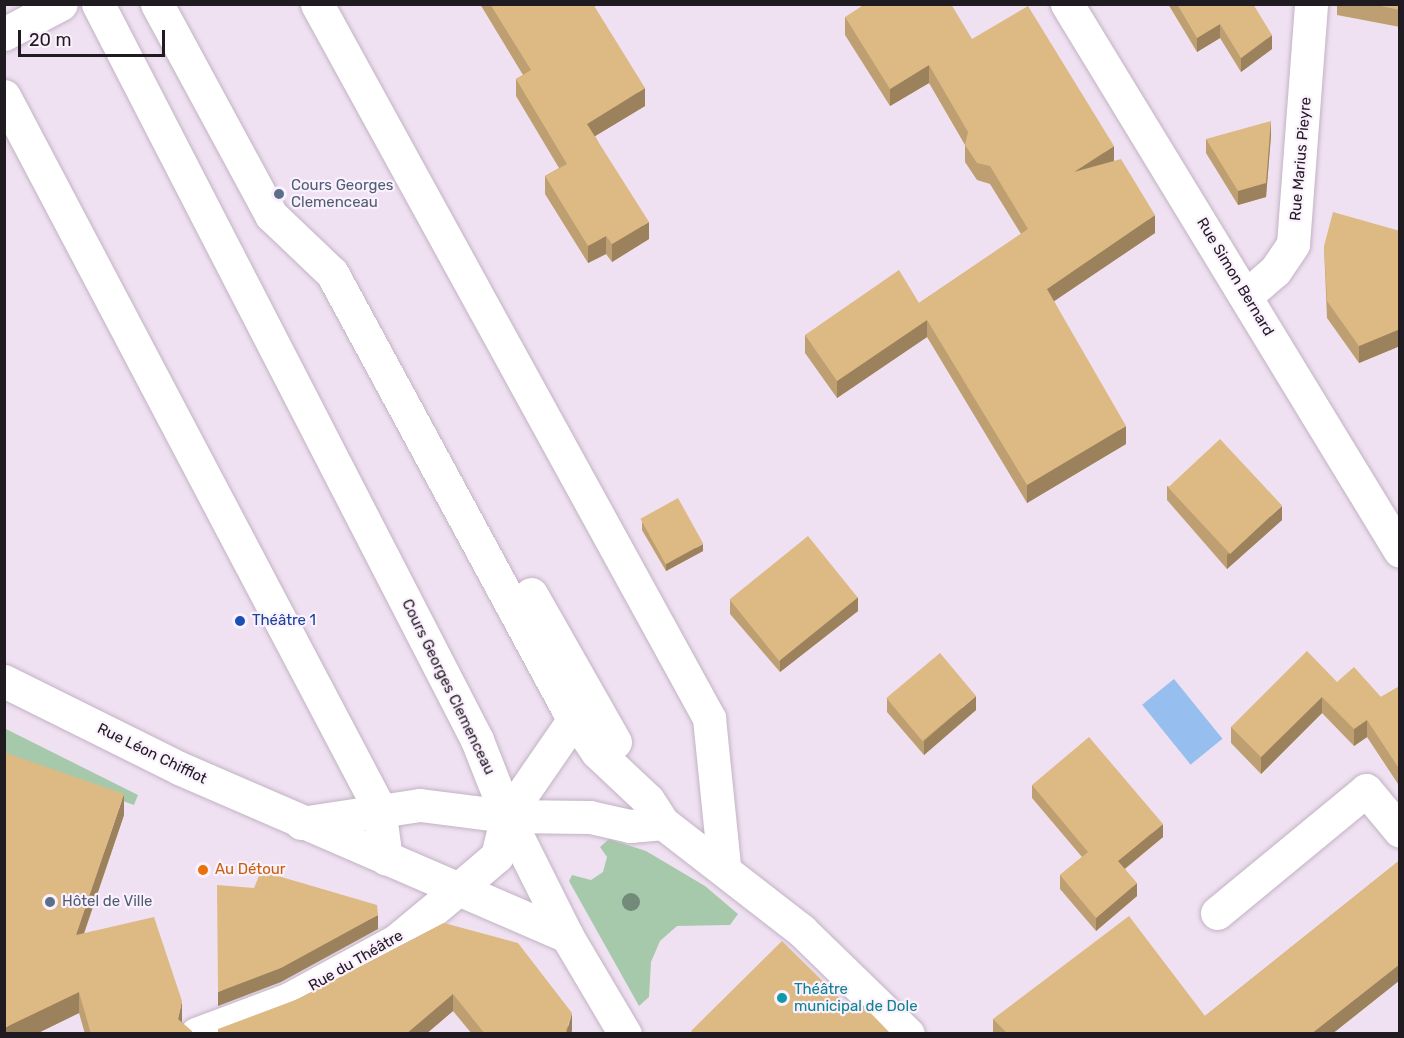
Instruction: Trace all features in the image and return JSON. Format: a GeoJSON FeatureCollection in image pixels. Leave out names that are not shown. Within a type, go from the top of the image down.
{"type":"FeatureCollection","features":[{"type":"Feature","properties":{"kind":"street"},"geometry":{"type":"LineString","coordinates":[[4,34],[61,4]]}},
{"type":"Feature","properties":{"kind":"street","name":"Cours Georges Clemenceau"},"geometry":{"type":"LineString","coordinates":[[98,4],[477,740],[507,816],[567,936]]}},
{"type":"Feature","properties":{"kind":"street"},"geometry":{"type":"LineString","coordinates":[[157,4],[252,183],[282,226],[332,273],[574,719],[663,823],[724,866],[801,930],[908,1034]]}},
{"type":"Feature","properties":{"kind":"street"},"geometry":{"type":"LineString","coordinates":[[317,4],[709,718],[724,866]]}},
{"type":"Feature","properties":{"kind":"street","name":"Rue Simon Bernard"},"geometry":{"type":"LineString","coordinates":[[1067,4],[1247,296],[1400,551]]}},
{"type":"Feature","properties":{"kind":"street","name":"Rue Marius Pieyre"},"geometry":{"type":"LineString","coordinates":[[1247,296],[1275,271],[1293,244],[1311,4]]}},
{"type":"Feature","properties":{"kind":"street"},"geometry":{"type":"LineString","coordinates":[[4,96],[379,808],[386,859]]}},
{"type":"Feature","properties":{"kind":"street"},"geometry":{"type":"LineString","coordinates":[[282,226],[340,247],[615,741],[621,776]]}},
{"type":"Feature","properties":{"kind":"street","name":"Rue Léon Chifflot"},"geometry":{"type":"LineString","coordinates":[[4,681],[301,823],[457,890]]}},
{"type":"Feature","properties":{"kind":"street"},"geometry":{"type":"LineString","coordinates":[[507,816],[574,719]]}},
{"type":"Feature","properties":{"kind":"street"},"geometry":{"type":"LineString","coordinates":[[1217,913],[1366,790],[1400,831]]}},
{"type":"Feature","properties":{"kind":"street"},"geometry":{"type":"LineString","coordinates":[[301,823],[379,808],[420,805],[507,816],[590,817],[630,826],[663,823]]}},
{"type":"Feature","properties":{"kind":"street","name":"Rue du Théâtre"},"geometry":{"type":"LineString","coordinates":[[196,1034],[289,999],[397,940],[497,856],[507,816]]}},
{"type":"Feature","properties":{"kind":"street"},"geometry":{"type":"LineString","coordinates":[[457,890],[567,936],[625,1034]]}},
{"type":"Feature","properties":{"kind":"green space"},"geometry":{"type":"Polygon","coordinates":[[[4,728],[138,795],[134,805],[5,759],[4,728]]]}},
{"type":"Feature","properties":{"kind":"green space"},"geometry":{"type":"Polygon","coordinates":[[[609,839],[646,851],[705,886],[738,914],[730,925],[677,926],[660,941],[651,962],[649,997],[639,1006],[569,881],[572,875],[591,880],[603,872],[607,857],[600,847],[609,839]]]}},
{"type":"Feature","properties":{"kind":"water"},"geometry":{"type":"Polygon","coordinates":[[[1174,679],[1222,739],[1191,765],[1142,705],[1174,679]]]}},
{"type":"Feature","properties":{"kind":"building"},"geometry":{"type":"Polygon","coordinates":[[[490,4],[593,4],[645,88],[587,124],[649,222],[612,244],[606,236],[588,246],[545,176],[567,164],[516,79],[531,70],[490,4]]]}},
{"type":"Feature","properties":{"kind":"building"},"geometry":{"type":"Polygon","coordinates":[[[865,4],[951,4],[972,39],[1028,6],[1114,146],[1074,172],[1121,159],[1155,215],[1047,289],[1126,426],[1027,485],[927,320],[837,381],[805,335],[899,270],[919,303],[1028,229],[990,166],[977,163],[965,145],[968,132],[929,65],[890,89],[845,17],[865,4]]]}},
{"type":"Feature","properties":{"kind":"building"},"geometry":{"type":"Polygon","coordinates":[[[1177,4],[1253,4],[1272,35],[1241,58],[1220,24],[1197,38],[1177,4]]]}},
{"type":"Feature","properties":{"kind":"building"},"geometry":{"type":"Polygon","coordinates":[[[1371,4],[1400,4],[1400,10],[1371,4]]]}},
{"type":"Feature","properties":{"kind":"building"},"geometry":{"type":"Polygon","coordinates":[[[1271,121],[1266,183],[1238,191],[1206,139],[1271,121]]]}},
{"type":"Feature","properties":{"kind":"building"},"geometry":{"type":"Polygon","coordinates":[[[1333,212],[1400,231],[1400,329],[1359,346],[1327,301],[1324,246],[1333,212]]]}},
{"type":"Feature","properties":{"kind":"building"},"geometry":{"type":"Polygon","coordinates":[[[1220,439],[1282,506],[1230,554],[1168,487],[1220,439]]]}},
{"type":"Feature","properties":{"kind":"building"},"geometry":{"type":"Polygon","coordinates":[[[678,498],[703,543],[666,564],[640,519],[678,498]]]}},
{"type":"Feature","properties":{"kind":"building"},"geometry":{"type":"Polygon","coordinates":[[[808,536],[858,597],[779,661],[730,600],[808,536]]]}},
{"type":"Feature","properties":{"kind":"building"},"geometry":{"type":"Polygon","coordinates":[[[1307,651],[1337,682],[1354,667],[1381,697],[1400,686],[1400,770],[1367,720],[1354,729],[1322,697],[1261,757],[1231,727],[1307,651]]]}},
{"type":"Feature","properties":{"kind":"building"},"geometry":{"type":"Polygon","coordinates":[[[940,653],[976,696],[922,741],[886,698],[940,653]]]}},
{"type":"Feature","properties":{"kind":"building"},"geometry":{"type":"Polygon","coordinates":[[[1089,737],[1163,824],[1118,861],[1137,883],[1096,918],[1060,875],[1088,852],[1032,785],[1089,737]]]}},
{"type":"Feature","properties":{"kind":"building"},"geometry":{"type":"Polygon","coordinates":[[[4,753],[124,794],[76,935],[154,917],[182,1001],[178,1019],[192,1031],[192,1034],[91,1034],[79,992],[4,1028],[4,753]]]}},
{"type":"Feature","properties":{"kind":"building"},"geometry":{"type":"Polygon","coordinates":[[[1400,860],[1400,964],[1311,1034],[1008,1034],[993,1019],[1129,916],[1205,1016],[1400,860]]]}},
{"type":"Feature","properties":{"kind":"building"},"geometry":{"type":"Polygon","coordinates":[[[261,871],[377,905],[378,915],[281,968],[218,992],[217,885],[254,888],[261,871]]]}},
{"type":"Feature","properties":{"kind":"building"},"geometry":{"type":"Polygon","coordinates":[[[444,923],[518,943],[572,1013],[566,1031],[568,1034],[485,1034],[453,994],[406,1034],[218,1034],[218,1029],[298,999],[444,923]]]}},
{"type":"Feature","properties":{"kind":"building"},"geometry":{"type":"Polygon","coordinates":[[[782,941],[852,1010],[860,1002],[891,1034],[693,1034],[691,1031],[782,941]]]}},
{"type":"Feature","properties":{"kind":"place","name":"Cours Georges Clemenceau"},"geometry":{"type":"Point","coordinates":[279,194]}},
{"type":"Feature","properties":{"kind":"place","name":"Théâtre 1"},"geometry":{"type":"Point","coordinates":[240,621]}},
{"type":"Feature","properties":{"kind":"place","name":"Au Détour"},"geometry":{"type":"Point","coordinates":[203,870]}},
{"type":"Feature","properties":{"kind":"place","name":"Hôtel de Ville"},"geometry":{"type":"Point","coordinates":[50,902]}},
{"type":"Feature","properties":{"kind":"place","name":"Théâtre municipal de Dole"},"geometry":{"type":"Point","coordinates":[782,998]}}]}
